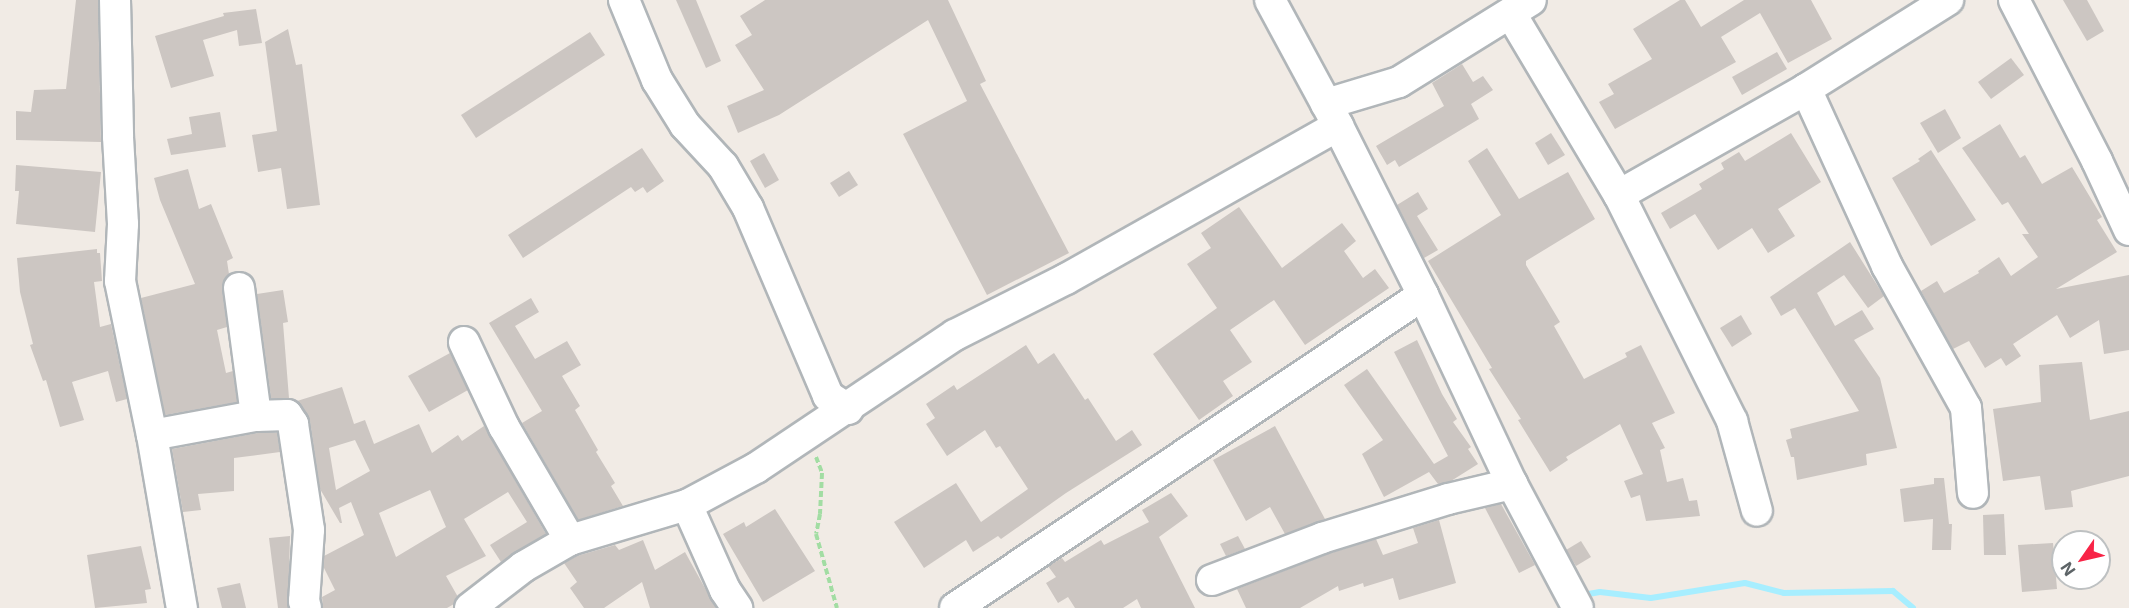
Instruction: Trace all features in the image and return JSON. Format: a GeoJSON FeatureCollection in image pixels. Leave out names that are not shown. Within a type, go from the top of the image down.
{"type":"FeatureCollection","features":[{"type":"Feature","properties":{"kind":"street"},"geometry":{"type":"LineString","coordinates":[[115,0],[118,137],[123,224],[120,281],[152,435],[182,608]]}},
{"type":"Feature","properties":{"kind":"street"},"geometry":{"type":"LineString","coordinates":[[624,0],[657,81],[686,125],[723,166],[748,208],[838,402]]}},
{"type":"Feature","properties":{"kind":"street"},"geometry":{"type":"LineString","coordinates":[[1270,0],[1332,115],[1423,295],[1512,484],[1578,608]]}},
{"type":"Feature","properties":{"kind":"street"},"geometry":{"type":"LineString","coordinates":[[1619,195],[1806,89],[1948,0]]}},
{"type":"Feature","properties":{"kind":"street"},"geometry":{"type":"LineString","coordinates":[[2014,0],[2097,160],[2129,230]]}},
{"type":"Feature","properties":{"kind":"street"},"geometry":{"type":"LineString","coordinates":[[470,608],[523,567],[570,540],[687,505],[756,468],[807,434],[838,402],[956,335],[1066,279],[1332,115],[1399,82],[1521,7],[1619,195],[1732,421],[1757,511]]}},
{"type":"Feature","properties":{"kind":"street"},"geometry":{"type":"LineString","coordinates":[[1806,89],[1887,266],[1966,408],[1973,493]]}},
{"type":"Feature","properties":{"kind":"street"},"geometry":{"type":"LineString","coordinates":[[239,288],[256,416]]}},
{"type":"Feature","properties":{"kind":"street"},"geometry":{"type":"LineString","coordinates":[[955,608],[1423,295]]}},
{"type":"Feature","properties":{"kind":"street"},"geometry":{"type":"LineString","coordinates":[[464,342],[504,427],[570,540]]}},
{"type":"Feature","properties":{"kind":"street"},"geometry":{"type":"LineString","coordinates":[[152,435],[256,416],[287,415],[293,424],[309,530],[304,601],[306,608]]}},
{"type":"Feature","properties":{"kind":"street"},"geometry":{"type":"LineString","coordinates":[[1212,580],[1322,537],[1448,499],[1512,484]]}},
{"type":"Feature","properties":{"kind":"street"},"geometry":{"type":"LineString","coordinates":[[687,505],[725,590],[738,608]]}},
{"type":"Feature","properties":{"kind":"path"},"geometry":{"type":"LineString","coordinates":[[807,434],[822,473],[820,514],[816,534],[837,608]]}},
{"type":"Feature","properties":{"kind":"building"},"geometry":{"type":"Polygon","coordinates":[[[76,0],[98,0],[101,142],[16,140],[16,111],[31,112],[34,90],[66,89],[76,0]]]}},
{"type":"Feature","properties":{"kind":"building"},"geometry":{"type":"Polygon","coordinates":[[[676,0],[696,0],[721,61],[706,68],[676,0]]]}},
{"type":"Feature","properties":{"kind":"building"},"geometry":{"type":"Polygon","coordinates":[[[765,0],[948,0],[986,81],[980,84],[1069,253],[987,295],[903,134],[967,101],[928,20],[779,115],[738,133],[727,106],[764,90],[735,45],[752,35],[740,16],[765,0]]]}},
{"type":"Feature","properties":{"kind":"building"},"geometry":{"type":"Polygon","coordinates":[[[1680,0],[1685,0],[1701,27],[1744,0],[1811,0],[1832,39],[1788,63],[1760,13],[1721,37],[1736,62],[1615,129],[1599,102],[1614,94],[1608,84],[1652,59],[1633,29],[1680,0]]]}},
{"type":"Feature","properties":{"kind":"building"},"geometry":{"type":"Polygon","coordinates":[[[2063,0],[2087,0],[2104,31],[2087,41],[2063,0]]]}},
{"type":"Feature","properties":{"kind":"building"},"geometry":{"type":"Polygon","coordinates":[[[256,9],[262,43],[239,46],[237,30],[203,40],[214,76],[171,88],[155,36],[224,16],[223,13],[256,9]]]}},
{"type":"Feature","properties":{"kind":"building"},"geometry":{"type":"Polygon","coordinates":[[[288,29],[296,65],[302,64],[320,205],[287,209],[281,168],[258,172],[252,135],[277,131],[265,42],[288,29]]]}},
{"type":"Feature","properties":{"kind":"building"},"geometry":{"type":"Polygon","coordinates":[[[590,32],[605,55],[476,138],[461,115],[590,32]]]}},
{"type":"Feature","properties":{"kind":"building"},"geometry":{"type":"Polygon","coordinates":[[[1777,52],[1787,69],[1742,95],[1732,77],[1777,52]]]}},
{"type":"Feature","properties":{"kind":"building"},"geometry":{"type":"Polygon","coordinates":[[[2011,58],[2024,75],[1991,99],[1978,82],[2011,58]]]}},
{"type":"Feature","properties":{"kind":"building"},"geometry":{"type":"Polygon","coordinates":[[[1462,64],[1473,82],[1483,76],[1493,90],[1471,104],[1479,119],[1399,167],[1395,160],[1387,165],[1376,146],[1444,106],[1432,83],[1462,64]]]}},
{"type":"Feature","properties":{"kind":"building"},"geometry":{"type":"Polygon","coordinates":[[[1945,109],[1961,138],[1938,153],[1920,123],[1945,109]]]}},
{"type":"Feature","properties":{"kind":"building"},"geometry":{"type":"Polygon","coordinates":[[[220,112],[226,147],[171,155],[167,139],[192,134],[189,117],[220,112]]]}},
{"type":"Feature","properties":{"kind":"building"},"geometry":{"type":"Polygon","coordinates":[[[2000,124],[2020,158],[2025,155],[2042,184],[2072,167],[2102,217],[2097,220],[2117,252],[2056,289],[2129,275],[2129,350],[2104,354],[2099,320],[2070,338],[2057,315],[2013,344],[2021,356],[2006,366],[2001,358],[1985,368],[1969,341],[1953,349],[1946,337],[1921,291],[1937,281],[1944,293],[1979,273],[1978,271],[1999,257],[2011,276],[2038,257],[2022,234],[2029,234],[2008,202],[2002,205],[1962,148],[2000,124]]]}},
{"type":"Feature","properties":{"kind":"building"},"geometry":{"type":"Polygon","coordinates":[[[1551,133],[1565,155],[1548,165],[1535,143],[1551,133]]]}},
{"type":"Feature","properties":{"kind":"building"},"geometry":{"type":"Polygon","coordinates":[[[1791,133],[1821,182],[1778,209],[1795,236],[1768,253],[1752,228],[1718,250],[1695,214],[1670,229],[1661,213],[1702,189],[1699,184],[1724,169],[1721,163],[1739,152],[1745,161],[1791,133]]]}},
{"type":"Feature","properties":{"kind":"building"},"geometry":{"type":"Polygon","coordinates":[[[642,148],[664,181],[647,193],[643,187],[635,192],[631,187],[523,258],[508,235],[642,148]]]}},
{"type":"Feature","properties":{"kind":"building"},"geometry":{"type":"Polygon","coordinates":[[[1487,148],[1519,199],[1568,172],[1595,219],[1526,261],[1526,265],[1560,322],[1554,326],[1584,379],[1627,357],[1625,353],[1641,345],[1675,413],[1652,423],[1665,448],[1660,450],[1667,482],[1683,478],[1689,501],[1697,500],[1700,516],[1646,521],[1640,495],[1631,498],[1624,481],[1643,474],[1620,424],[1566,457],[1568,460],[1550,472],[1518,420],[1521,419],[1489,369],[1492,368],[1428,261],[1501,215],[1468,161],[1487,148]]]}},
{"type":"Feature","properties":{"kind":"building"},"geometry":{"type":"Polygon","coordinates":[[[1931,150],[1976,220],[1931,246],[1892,178],[1920,161],[1918,159],[1931,150]]]}},
{"type":"Feature","properties":{"kind":"building"},"geometry":{"type":"Polygon","coordinates":[[[764,153],[779,180],[765,188],[750,161],[764,153]]]}},
{"type":"Feature","properties":{"kind":"building"},"geometry":{"type":"Polygon","coordinates":[[[16,165],[101,172],[95,232],[16,224],[19,191],[15,191],[16,165]]]}},
{"type":"Feature","properties":{"kind":"building"},"geometry":{"type":"Polygon","coordinates":[[[188,169],[199,209],[211,204],[233,258],[227,261],[229,274],[223,281],[222,290],[227,327],[217,330],[226,373],[233,371],[237,402],[165,415],[141,298],[195,284],[160,200],[154,178],[188,169]]]}},
{"type":"Feature","properties":{"kind":"building"},"geometry":{"type":"Polygon","coordinates":[[[849,171],[858,185],[839,197],[830,183],[849,171]]]}},
{"type":"Feature","properties":{"kind":"building"},"geometry":{"type":"Polygon","coordinates":[[[1418,192],[1428,209],[1417,216],[1438,250],[1424,258],[1397,205],[1418,192]]]}},
{"type":"Feature","properties":{"kind":"building"},"geometry":{"type":"Polygon","coordinates":[[[1239,207],[1282,268],[1342,223],[1356,241],[1344,251],[1363,278],[1375,269],[1389,288],[1305,345],[1274,300],[1230,330],[1252,362],[1223,381],[1233,396],[1199,420],[1153,354],[1217,308],[1187,264],[1211,248],[1201,233],[1239,207]]]}},
{"type":"Feature","properties":{"kind":"building"},"geometry":{"type":"Polygon","coordinates":[[[1850,242],[1884,296],[1868,308],[1844,275],[1817,293],[1835,326],[1862,310],[1874,329],[1854,340],[1880,378],[1897,448],[1866,454],[1867,465],[1797,480],[1794,457],[1791,457],[1786,440],[1792,438],[1790,429],[1859,411],[1795,308],[1781,316],[1770,297],[1850,242]]]}},
{"type":"Feature","properties":{"kind":"building"},"geometry":{"type":"Polygon","coordinates":[[[97,249],[97,253],[100,253],[102,281],[94,282],[100,327],[111,324],[127,399],[116,402],[108,371],[72,382],[84,420],[60,427],[46,380],[43,381],[30,345],[33,344],[20,292],[17,258],[97,249]]]}},
{"type":"Feature","properties":{"kind":"building"},"geometry":{"type":"Polygon","coordinates":[[[283,290],[288,322],[283,323],[289,398],[271,398],[257,294],[283,290]]]}},
{"type":"Feature","properties":{"kind":"building"},"geometry":{"type":"Polygon","coordinates":[[[531,298],[539,312],[515,326],[535,359],[567,341],[581,365],[562,376],[580,406],[575,410],[615,483],[611,486],[623,506],[578,520],[522,423],[542,411],[489,323],[531,298]]]}},
{"type":"Feature","properties":{"kind":"building"},"geometry":{"type":"Polygon","coordinates":[[[1741,315],[1752,334],[1732,347],[1720,328],[1741,315]]]}},
{"type":"Feature","properties":{"kind":"building"},"geometry":{"type":"Polygon","coordinates":[[[1417,340],[1442,394],[1457,419],[1453,422],[1471,447],[1468,449],[1478,464],[1451,481],[1438,484],[1429,472],[1384,497],[1362,454],[1383,440],[1344,385],[1367,369],[1434,464],[1448,456],[1394,352],[1417,340]]]}},
{"type":"Feature","properties":{"kind":"building"},"geometry":{"type":"Polygon","coordinates":[[[1026,345],[1038,364],[1054,353],[1085,400],[1088,398],[1116,441],[1132,430],[1142,445],[1066,493],[1001,539],[998,536],[973,552],[966,540],[924,568],[894,522],[956,483],[981,522],[1028,489],[1000,446],[996,448],[985,430],[947,456],[926,424],[935,418],[926,404],[954,385],[957,390],[1026,345]]]}},
{"type":"Feature","properties":{"kind":"building"},"geometry":{"type":"Polygon","coordinates":[[[450,353],[468,390],[429,412],[408,376],[450,353]]]}},
{"type":"Feature","properties":{"kind":"building"},"geometry":{"type":"Polygon","coordinates":[[[2082,362],[2090,420],[2129,411],[2129,476],[2071,491],[2073,507],[2045,510],[2040,476],[2003,481],[1993,409],[2041,402],[2039,365],[2082,362]]]}},
{"type":"Feature","properties":{"kind":"building"},"geometry":{"type":"Polygon","coordinates":[[[342,387],[354,424],[365,420],[374,444],[419,424],[432,453],[458,435],[462,441],[484,426],[546,534],[501,562],[490,545],[527,522],[508,492],[464,519],[486,556],[446,576],[458,597],[454,604],[447,608],[323,608],[322,597],[335,590],[324,568],[324,556],[364,535],[351,502],[339,508],[342,523],[340,523],[320,489],[310,421],[297,401],[342,387]],[[355,440],[329,448],[336,490],[370,471],[355,440]],[[430,490],[379,513],[396,557],[446,527],[430,490]]]}},
{"type":"Feature","properties":{"kind":"building"},"geometry":{"type":"Polygon","coordinates":[[[1275,426],[1325,519],[1285,534],[1270,507],[1246,521],[1213,460],[1275,426]]]}},
{"type":"Feature","properties":{"kind":"building"},"geometry":{"type":"Polygon","coordinates":[[[258,433],[277,433],[280,452],[234,458],[234,491],[198,494],[201,510],[183,512],[172,449],[258,433]]]}},
{"type":"Feature","properties":{"kind":"building"},"geometry":{"type":"Polygon","coordinates":[[[1934,478],[1944,478],[1949,524],[1952,524],[1951,550],[1932,550],[1933,519],[1904,522],[1900,489],[1934,484],[1934,478]]]}},
{"type":"Feature","properties":{"kind":"building"},"geometry":{"type":"Polygon","coordinates":[[[1171,493],[1188,516],[1159,537],[1195,608],[1141,608],[1137,599],[1123,608],[1075,608],[1068,597],[1058,603],[1046,583],[1056,577],[1048,566],[1062,558],[1065,562],[1101,540],[1104,545],[1149,522],[1142,510],[1171,493]]]}},
{"type":"Feature","properties":{"kind":"building"},"geometry":{"type":"Polygon","coordinates":[[[1501,504],[1535,565],[1519,573],[1485,508],[1501,504]]]}},
{"type":"Feature","properties":{"kind":"building"},"geometry":{"type":"Polygon","coordinates":[[[775,509],[815,571],[763,602],[723,534],[744,522],[746,527],[775,509]]]}},
{"type":"Feature","properties":{"kind":"building"},"geometry":{"type":"Polygon","coordinates":[[[2004,514],[2006,555],[1984,555],[1983,515],[2004,514]]]}},
{"type":"Feature","properties":{"kind":"building"},"geometry":{"type":"Polygon","coordinates":[[[1439,520],[1456,583],[1399,600],[1393,578],[1364,587],[1363,583],[1339,591],[1338,586],[1300,608],[1246,608],[1237,589],[1328,554],[1376,539],[1383,555],[1418,543],[1413,528],[1439,520]]]}},
{"type":"Feature","properties":{"kind":"building"},"geometry":{"type":"Polygon","coordinates":[[[290,536],[288,608],[278,608],[269,538],[290,536]]]}},
{"type":"Feature","properties":{"kind":"building"},"geometry":{"type":"Polygon","coordinates":[[[1238,536],[1245,549],[1226,556],[1220,544],[1238,536]]]}},
{"type":"Feature","properties":{"kind":"building"},"geometry":{"type":"Polygon","coordinates":[[[643,540],[655,570],[685,552],[716,608],[650,608],[642,582],[604,608],[584,608],[570,588],[577,582],[564,563],[577,556],[615,545],[619,550],[643,540]]]}},
{"type":"Feature","properties":{"kind":"building"},"geometry":{"type":"Polygon","coordinates":[[[1581,541],[1591,557],[1576,566],[1566,550],[1581,541]]]}},
{"type":"Feature","properties":{"kind":"building"},"geometry":{"type":"Polygon","coordinates":[[[2051,543],[2051,590],[2022,592],[2018,545],[2051,543]]]}},
{"type":"Feature","properties":{"kind":"building"},"geometry":{"type":"Polygon","coordinates":[[[141,546],[151,589],[145,590],[147,603],[95,608],[87,555],[141,546]]]}},
{"type":"Feature","properties":{"kind":"building"},"geometry":{"type":"Polygon","coordinates":[[[240,583],[246,608],[222,608],[217,588],[240,583]]]}},
{"type":"Feature","properties":{"kind":"waterway"},"geometry":{"type":"LineString","coordinates":[[1583,595],[1600,592],[1651,598],[1745,583],[1784,593],[1893,591],[1913,608]]}}]}
